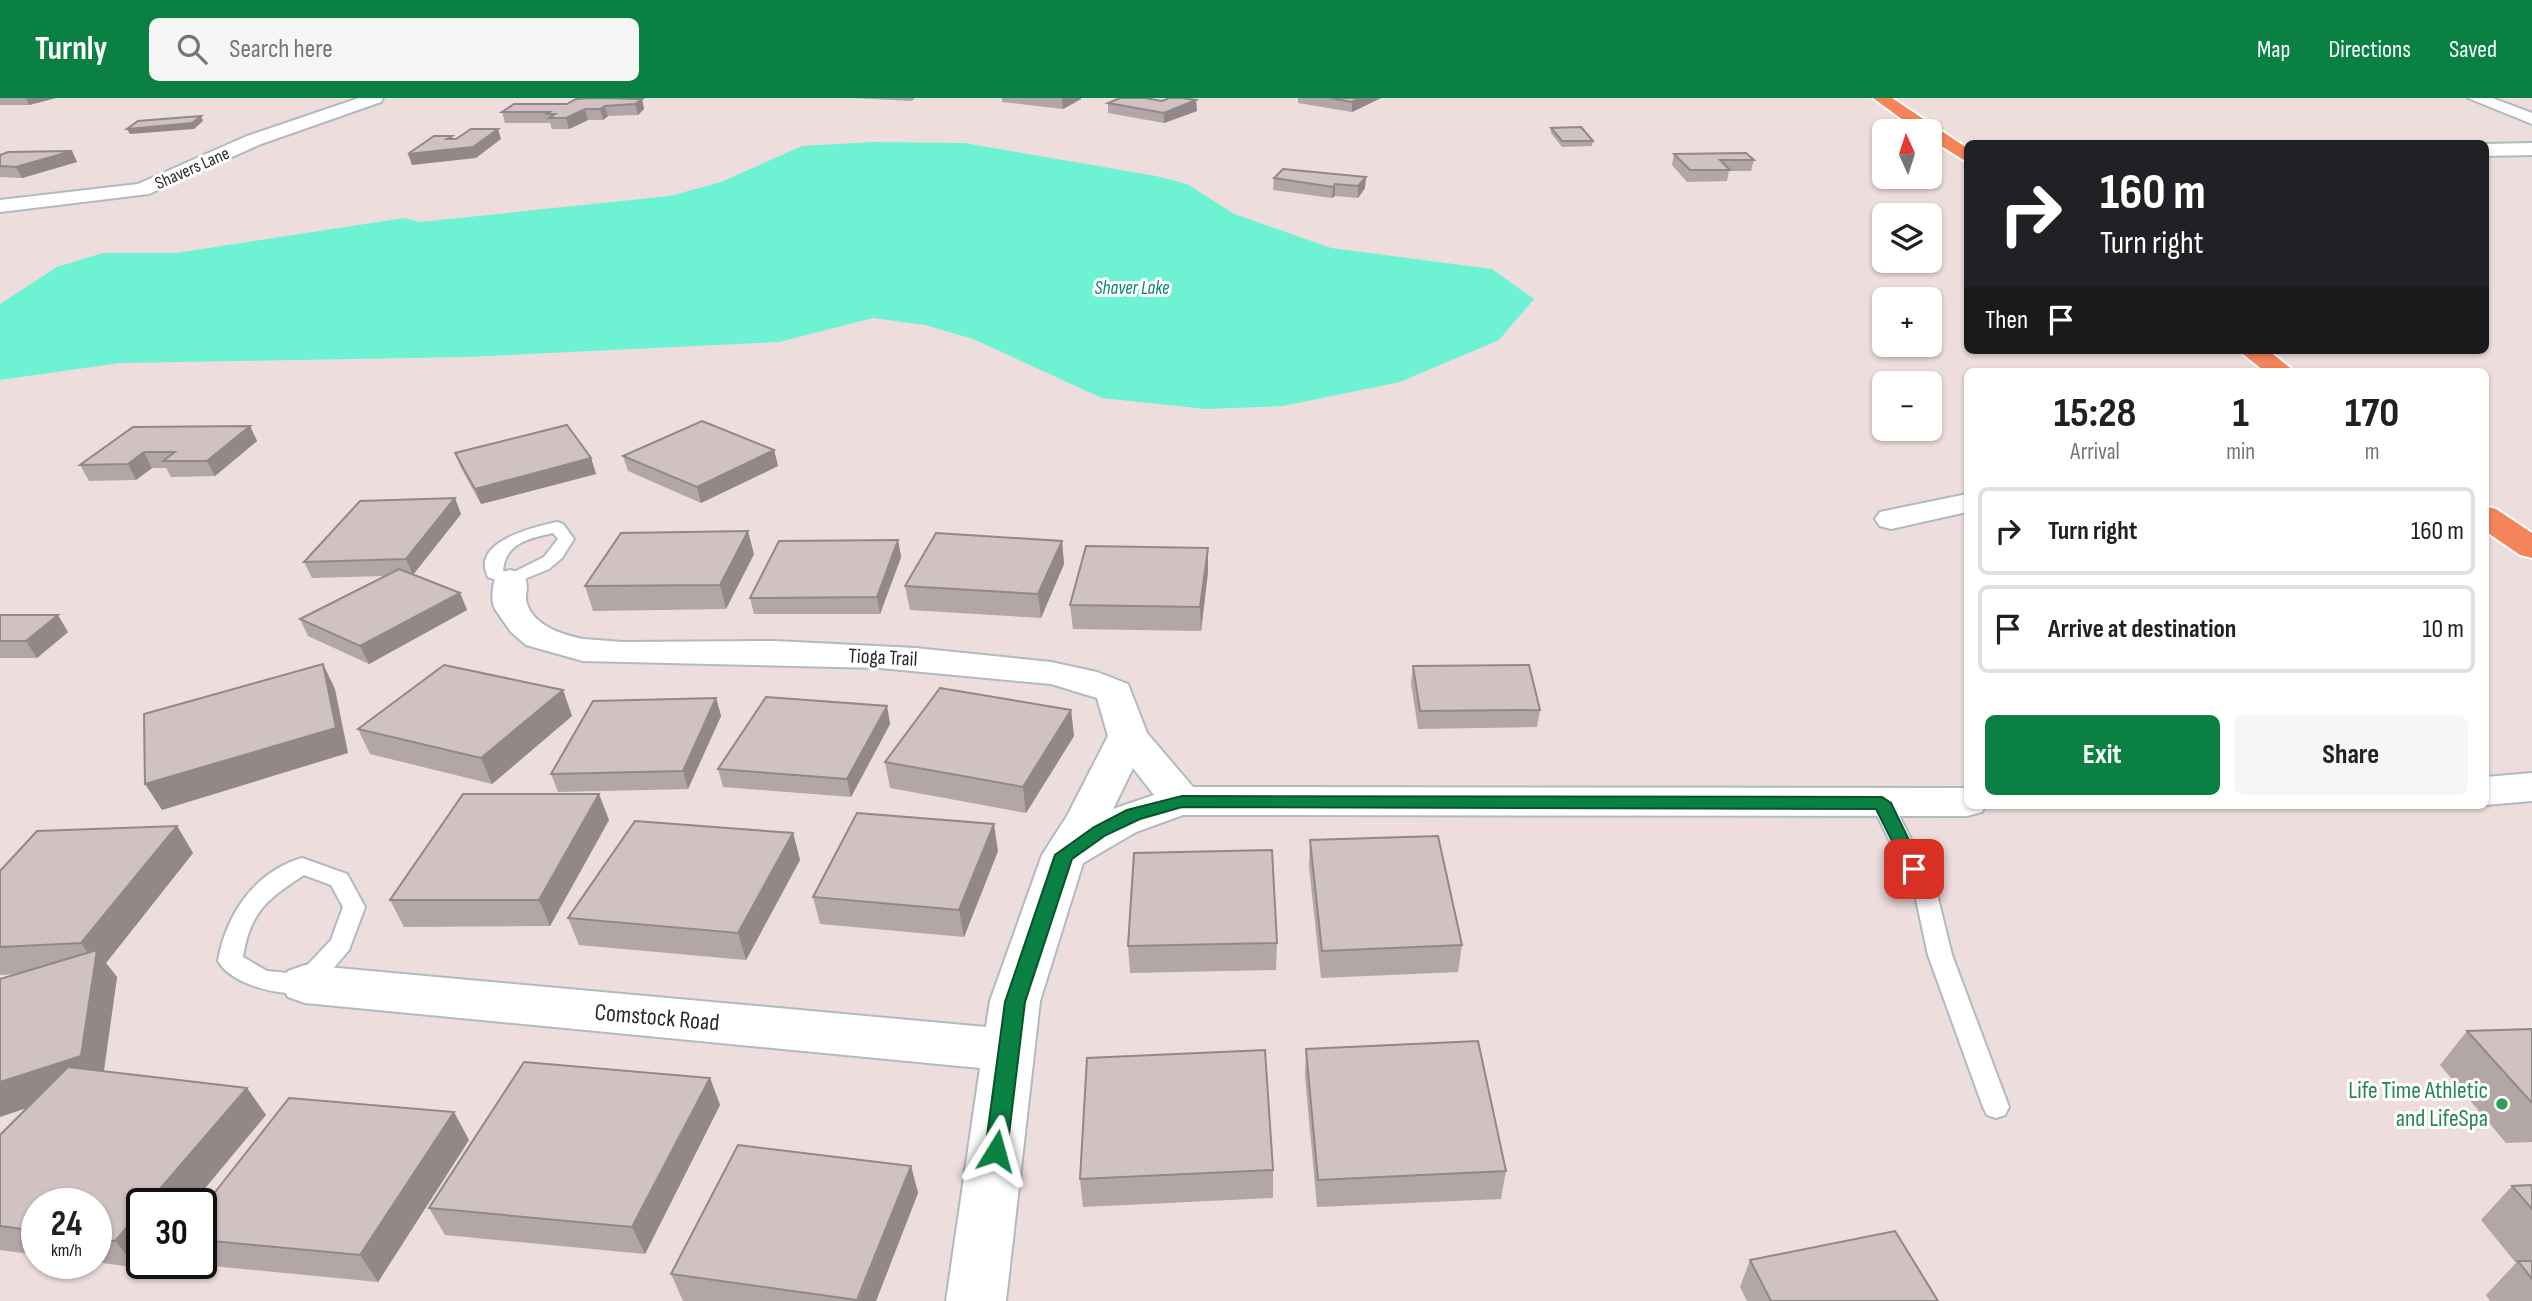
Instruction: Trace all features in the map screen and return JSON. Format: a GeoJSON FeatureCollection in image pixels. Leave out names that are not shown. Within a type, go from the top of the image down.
{"type":"FeatureCollection","features":[{"type":"Feature","properties":{"kind":"main road"},"geometry":{"type":"LineString","coordinates":[[1881,98],[1964,154]]}},
{"type":"Feature","properties":{"kind":"main road"},"geometry":{"type":"LineString","coordinates":[[2256,354],[2277,368]]}},
{"type":"Feature","properties":{"kind":"main road"},"geometry":{"type":"LineString","coordinates":[[2489,519],[2532,548]]}},
{"type":"Feature","properties":{"kind":"street","name":"Shavers Lane"},"geometry":{"type":"LineString","coordinates":[[0,205],[142,190],[254,140],[375,98]]}},
{"type":"Feature","properties":{"kind":"street"},"geometry":{"type":"LineString","coordinates":[[2476,98],[2532,119]]}},
{"type":"Feature","properties":{"kind":"street"},"geometry":{"type":"LineString","coordinates":[[2497,106],[2532,106]]}},
{"type":"Feature","properties":{"kind":"street"},"geometry":{"type":"LineString","coordinates":[[2489,150],[2532,149]]}},
{"type":"Feature","properties":{"kind":"street"},"geometry":{"type":"LineString","coordinates":[[1891,519],[1964,504]]}},
{"type":"Feature","properties":{"kind":"street","name":"Tioga Trail"},"geometry":{"type":"LineString","coordinates":[[510,580],[512,585],[509,603],[521,623],[544,640],[583,650],[631,653],[773,652],[913,658],[1088,678],[1114,692],[1128,736]]}},
{"type":"Feature","properties":{"kind":"street"},"geometry":{"type":"LineString","coordinates":[[975,1301],[1015,1002],[1064,855],[1087,818],[1128,736],[1182,801]]}},
{"type":"Feature","properties":{"kind":"street"},"geometry":{"type":"LineString","coordinates":[[2489,791],[2532,787]]}},
{"type":"Feature","properties":{"kind":"street"},"geometry":{"type":"LineString","coordinates":[[1064,855],[1100,831],[1133,814],[1182,801],[1964,802]]}},
{"type":"Feature","properties":{"kind":"street","name":"Comstock Road"},"geometry":{"type":"LineString","coordinates":[[305,984],[1010,1050]]}},
{"type":"Feature","properties":{"kind":"lane"},"geometry":{"type":"LineString","coordinates":[[1882,803],[1925,890],[1940,955],[1996,1107]]}},
{"type":"Feature","properties":{"kind":"lane"},"geometry":{"type":"LineString","coordinates":[[302,866],[339,880],[354,907],[341,944],[305,984],[262,980],[230,961],[234,929],[259,894],[302,866]]}},
{"type":"Feature","properties":{"kind":"water","name":"Shaver Lake"},"geometry":{"type":"Polygon","coordinates":[[[874,142],[964,143],[1156,176],[1187,184],[1234,214],[1331,248],[1492,269],[1534,299],[1499,340],[1400,382],[1283,406],[1206,409],[1102,398],[973,339],[925,325],[873,318],[779,342],[467,357],[120,363],[0,380],[0,304],[57,267],[103,253],[176,253],[404,218],[420,222],[670,196],[721,182],[802,146],[874,142]]]}},
{"type":"Feature","properties":{"kind":"building"},"geometry":{"type":"Polygon","coordinates":[[[1120,98],[1196,100],[1164,113],[1108,103],[1120,98]]]}},
{"type":"Feature","properties":{"kind":"building"},"geometry":{"type":"Polygon","coordinates":[[[1330,98],[1360,98],[1352,102],[1330,98]]]}},
{"type":"Feature","properties":{"kind":"building"},"geometry":{"type":"Polygon","coordinates":[[[576,99],[642,99],[635,104],[585,109],[566,118],[549,118],[555,114],[547,114],[550,112],[502,112],[514,104],[567,104],[576,99]]]}},
{"type":"Feature","properties":{"kind":"building"},"geometry":{"type":"Polygon","coordinates":[[[201,116],[192,123],[127,129],[138,121],[201,116]]]}},
{"type":"Feature","properties":{"kind":"building"},"geometry":{"type":"Polygon","coordinates":[[[1581,127],[1593,141],[1562,141],[1551,128],[1581,127]]]}},
{"type":"Feature","properties":{"kind":"building"},"geometry":{"type":"Polygon","coordinates":[[[471,129],[498,129],[473,147],[408,154],[434,136],[452,136],[447,139],[456,139],[471,129]]]}},
{"type":"Feature","properties":{"kind":"building"},"geometry":{"type":"Polygon","coordinates":[[[72,151],[16,167],[0,166],[0,155],[8,152],[72,151]]]}},
{"type":"Feature","properties":{"kind":"building"},"geometry":{"type":"Polygon","coordinates":[[[1746,153],[1754,160],[1720,160],[1730,170],[1690,170],[1674,154],[1746,153]]]}},
{"type":"Feature","properties":{"kind":"building"},"geometry":{"type":"Polygon","coordinates":[[[1283,169],[1366,177],[1358,186],[1335,184],[1333,187],[1274,178],[1283,169]]]}},
{"type":"Feature","properties":{"kind":"building"},"geometry":{"type":"Polygon","coordinates":[[[702,421],[774,450],[697,487],[623,456],[702,421]]]}},
{"type":"Feature","properties":{"kind":"building"},"geometry":{"type":"Polygon","coordinates":[[[567,425],[591,458],[475,489],[455,453],[567,425]]]}},
{"type":"Feature","properties":{"kind":"building"},"geometry":{"type":"Polygon","coordinates":[[[250,426],[207,461],[163,461],[175,452],[144,452],[128,464],[80,465],[133,427],[250,426]]]}},
{"type":"Feature","properties":{"kind":"building"},"geometry":{"type":"Polygon","coordinates":[[[455,498],[406,559],[304,562],[360,501],[455,498]]]}},
{"type":"Feature","properties":{"kind":"building"},"geometry":{"type":"Polygon","coordinates":[[[748,531],[720,585],[585,586],[621,533],[748,531]]]}},
{"type":"Feature","properties":{"kind":"building"},"geometry":{"type":"Polygon","coordinates":[[[936,533],[1062,541],[1038,594],[905,586],[936,533]]]}},
{"type":"Feature","properties":{"kind":"building"},"geometry":{"type":"Polygon","coordinates":[[[898,540],[877,597],[750,598],[779,541],[898,540]]]}},
{"type":"Feature","properties":{"kind":"building"},"geometry":{"type":"Polygon","coordinates":[[[1086,546],[1208,548],[1200,607],[1070,605],[1086,546]]]}},
{"type":"Feature","properties":{"kind":"building"},"geometry":{"type":"Polygon","coordinates":[[[399,569],[460,593],[360,646],[300,619],[399,569]]]}},
{"type":"Feature","properties":{"kind":"building"},"geometry":{"type":"Polygon","coordinates":[[[0,615],[58,615],[26,641],[0,641],[0,615]]]}},
{"type":"Feature","properties":{"kind":"building"},"geometry":{"type":"Polygon","coordinates":[[[323,664],[336,728],[145,784],[144,714],[323,664]]]}},
{"type":"Feature","properties":{"kind":"building"},"geometry":{"type":"Polygon","coordinates":[[[444,665],[563,690],[481,758],[358,729],[444,665]]]}},
{"type":"Feature","properties":{"kind":"building"},"geometry":{"type":"Polygon","coordinates":[[[1529,665],[1540,710],[1420,711],[1413,666],[1529,665]]]}},
{"type":"Feature","properties":{"kind":"building"},"geometry":{"type":"Polygon","coordinates":[[[940,688],[1071,710],[1023,787],[885,762],[940,688]]]}},
{"type":"Feature","properties":{"kind":"building"},"geometry":{"type":"Polygon","coordinates":[[[766,697],[887,706],[847,779],[718,769],[766,697]]]}},
{"type":"Feature","properties":{"kind":"building"},"geometry":{"type":"Polygon","coordinates":[[[716,698],[683,771],[551,774],[593,701],[716,698]]]}},
{"type":"Feature","properties":{"kind":"building"},"geometry":{"type":"Polygon","coordinates":[[[463,794],[599,794],[539,900],[390,900],[463,794]]]}},
{"type":"Feature","properties":{"kind":"building"},"geometry":{"type":"Polygon","coordinates":[[[857,813],[994,824],[959,910],[813,897],[857,813]]]}},
{"type":"Feature","properties":{"kind":"building"},"geometry":{"type":"Polygon","coordinates":[[[635,821],[793,833],[738,933],[568,918],[635,821]]]}},
{"type":"Feature","properties":{"kind":"building"},"geometry":{"type":"Polygon","coordinates":[[[177,826],[81,943],[0,947],[0,871],[37,831],[177,826]]]}},
{"type":"Feature","properties":{"kind":"building"},"geometry":{"type":"Polygon","coordinates":[[[1438,836],[1462,945],[1322,951],[1310,840],[1438,836]]]}},
{"type":"Feature","properties":{"kind":"building"},"geometry":{"type":"Polygon","coordinates":[[[1272,850],[1277,943],[1128,946],[1134,853],[1272,850]]]}},
{"type":"Feature","properties":{"kind":"building"},"geometry":{"type":"Polygon","coordinates":[[[97,950],[81,1056],[0,1082],[0,979],[97,950]]]}},
{"type":"Feature","properties":{"kind":"building"},"geometry":{"type":"Polygon","coordinates":[[[2532,1029],[2532,1103],[2467,1031],[2532,1029]]]}},
{"type":"Feature","properties":{"kind":"building"},"geometry":{"type":"Polygon","coordinates":[[[1478,1041],[1506,1171],[1318,1180],[1306,1049],[1478,1041]]]}},
{"type":"Feature","properties":{"kind":"building"},"geometry":{"type":"Polygon","coordinates":[[[1265,1050],[1273,1170],[1080,1179],[1087,1058],[1265,1050]]]}},
{"type":"Feature","properties":{"kind":"building"},"geometry":{"type":"Polygon","coordinates":[[[524,1062],[710,1078],[632,1227],[429,1208],[524,1062]]]}},
{"type":"Feature","properties":{"kind":"building"},"geometry":{"type":"Polygon","coordinates":[[[68,1067],[247,1088],[161,1188],[126,1188],[126,1228],[115,1241],[112,1241],[112,1188],[21,1188],[21,1229],[0,1226],[0,1135],[68,1067]]]}},
{"type":"Feature","properties":{"kind":"building"},"geometry":{"type":"Polygon","coordinates":[[[289,1098],[454,1112],[360,1255],[217,1242],[217,1190],[289,1098]]]}},
{"type":"Feature","properties":{"kind":"building"},"geometry":{"type":"Polygon","coordinates":[[[738,1145],[911,1166],[857,1300],[671,1274],[738,1145]]]}},
{"type":"Feature","properties":{"kind":"building"},"geometry":{"type":"Polygon","coordinates":[[[2532,1185],[2532,1209],[2512,1186],[2532,1185]]]}},
{"type":"Feature","properties":{"kind":"building"},"geometry":{"type":"Polygon","coordinates":[[[1895,1231],[1938,1301],[1771,1301],[1750,1260],[1895,1231]]]}},
{"type":"Feature","properties":{"kind":"building"},"geometry":{"type":"Polygon","coordinates":[[[2518,1261],[2532,1261],[2532,1279],[2518,1261]]]}},
{"type":"Feature","properties":{"kind":"place","name":"Life Time Athletic and LifeSpa"},"geometry":{"type":"Point","coordinates":[2502,1104]}},
{"type":"Feature","properties":{"kind":"route"},"geometry":{"type":"LineString","coordinates":[[996,1151],[1015,1002],[1064,855],[1100,831],[1133,814],[1182,801],[1882,803],[1914,869]]}}]}
